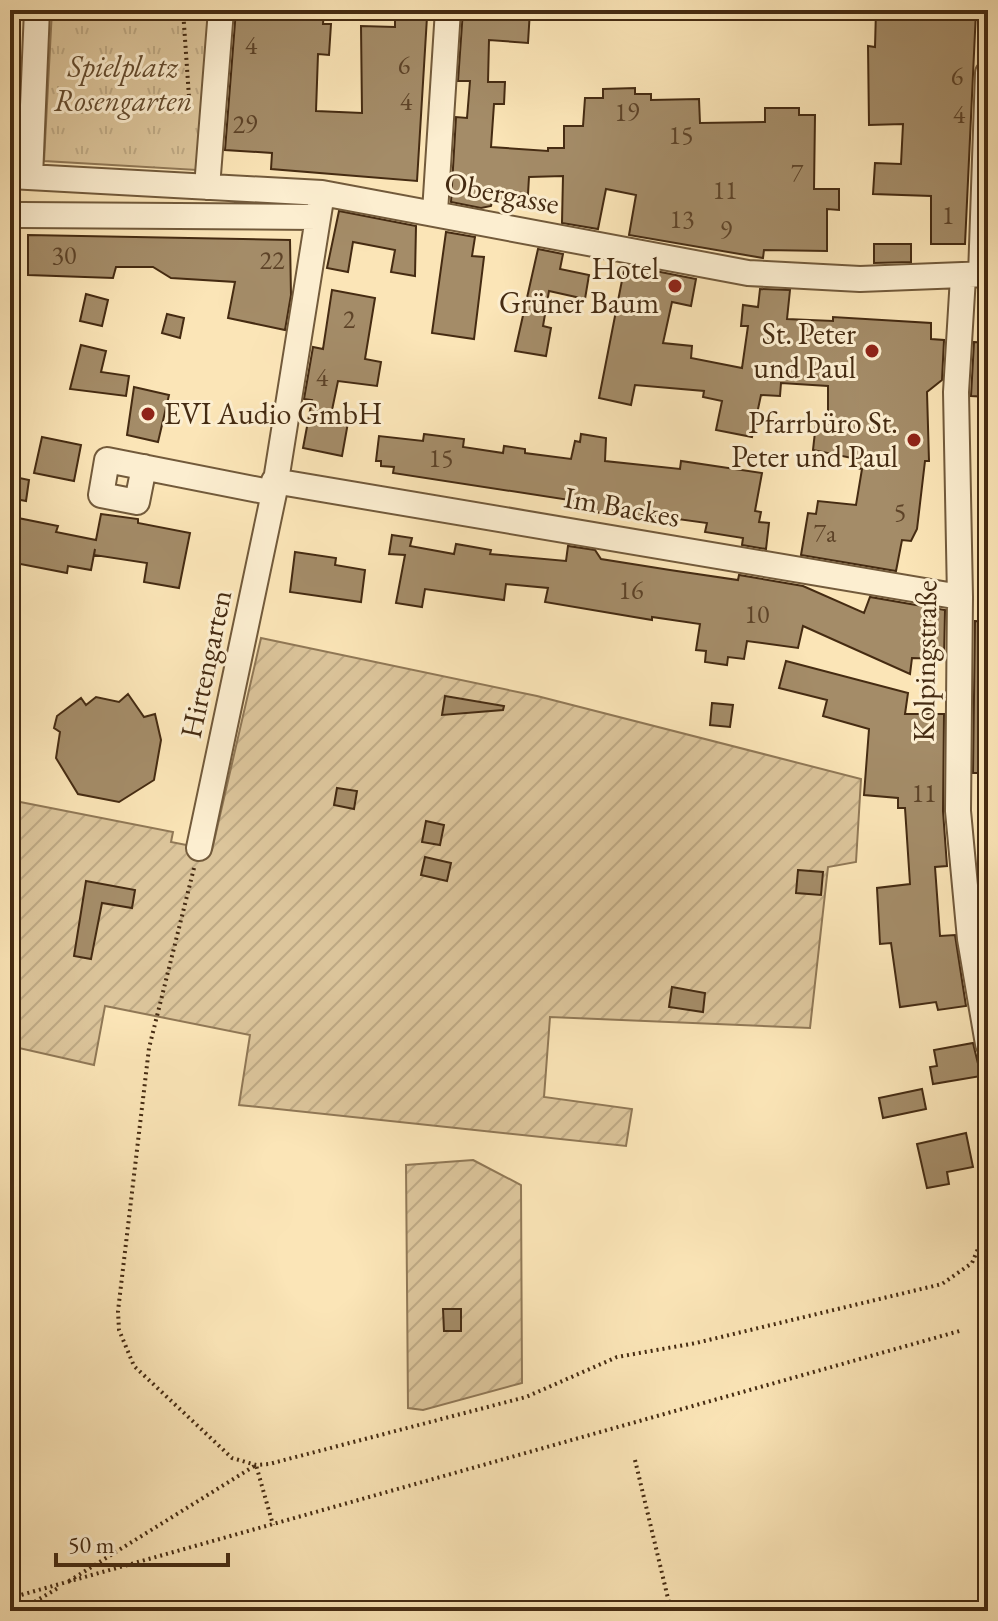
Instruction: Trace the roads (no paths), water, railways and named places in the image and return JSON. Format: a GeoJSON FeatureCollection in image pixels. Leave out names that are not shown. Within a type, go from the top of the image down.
{"type":"FeatureCollection","features":[{"type":"Feature","properties":{"kind":"street"},"geometry":{"type":"LineString","coordinates":[[20,176],[37,10]]}},
{"type":"Feature","properties":{"kind":"street"},"geometry":{"type":"LineString","coordinates":[[207,187],[221,10]]}},
{"type":"Feature","properties":{"kind":"street"},"geometry":{"type":"LineString","coordinates":[[435,212],[448,10]]}},
{"type":"Feature","properties":{"kind":"street","name":"Kolpingstraße"},"geometry":{"type":"LineString","coordinates":[[988,73],[977,276],[956,392],[960,597],[958,811],[970,939],[988,1044]]}},
{"type":"Feature","properties":{"kind":"street","name":"Obergasse"},"geometry":{"type":"LineString","coordinates":[[20,176],[322,193],[748,273],[848,279],[977,276]]}},
{"type":"Feature","properties":{"kind":"street","name":"Hirtengarten"},"geometry":{"type":"LineString","coordinates":[[199,848],[274,487],[322,193]]}},
{"type":"Feature","properties":{"kind":"street"},"geometry":{"type":"LineString","coordinates":[[21,215],[318,217]]}},
{"type":"Feature","properties":{"kind":"street"},"geometry":{"type":"LineString","coordinates":[[144,467],[274,487]]}},
{"type":"Feature","properties":{"kind":"street","name":"Im Backes"},"geometry":{"type":"LineString","coordinates":[[274,487],[960,597]]}},
{"type":"Feature","properties":{"kind":"place","name":"Hotel Grüner Baum"},"geometry":{"type":"Point","coordinates":[675,286]}},
{"type":"Feature","properties":{"kind":"place","name":"St. Peter und Paul"},"geometry":{"type":"Point","coordinates":[872,351]}},
{"type":"Feature","properties":{"kind":"place","name":"EVI Audio GmbH"},"geometry":{"type":"Point","coordinates":[148,414]}},
{"type":"Feature","properties":{"kind":"place","name":"Pfarrbüro St. Peter und Paul"},"geometry":{"type":"Point","coordinates":[914,440]}},
{"type":"Feature","properties":{"kind":"park label","name":"Spielplatz Rosengarten"},"geometry":{"type":"Point","coordinates":[123,84]}}]}
